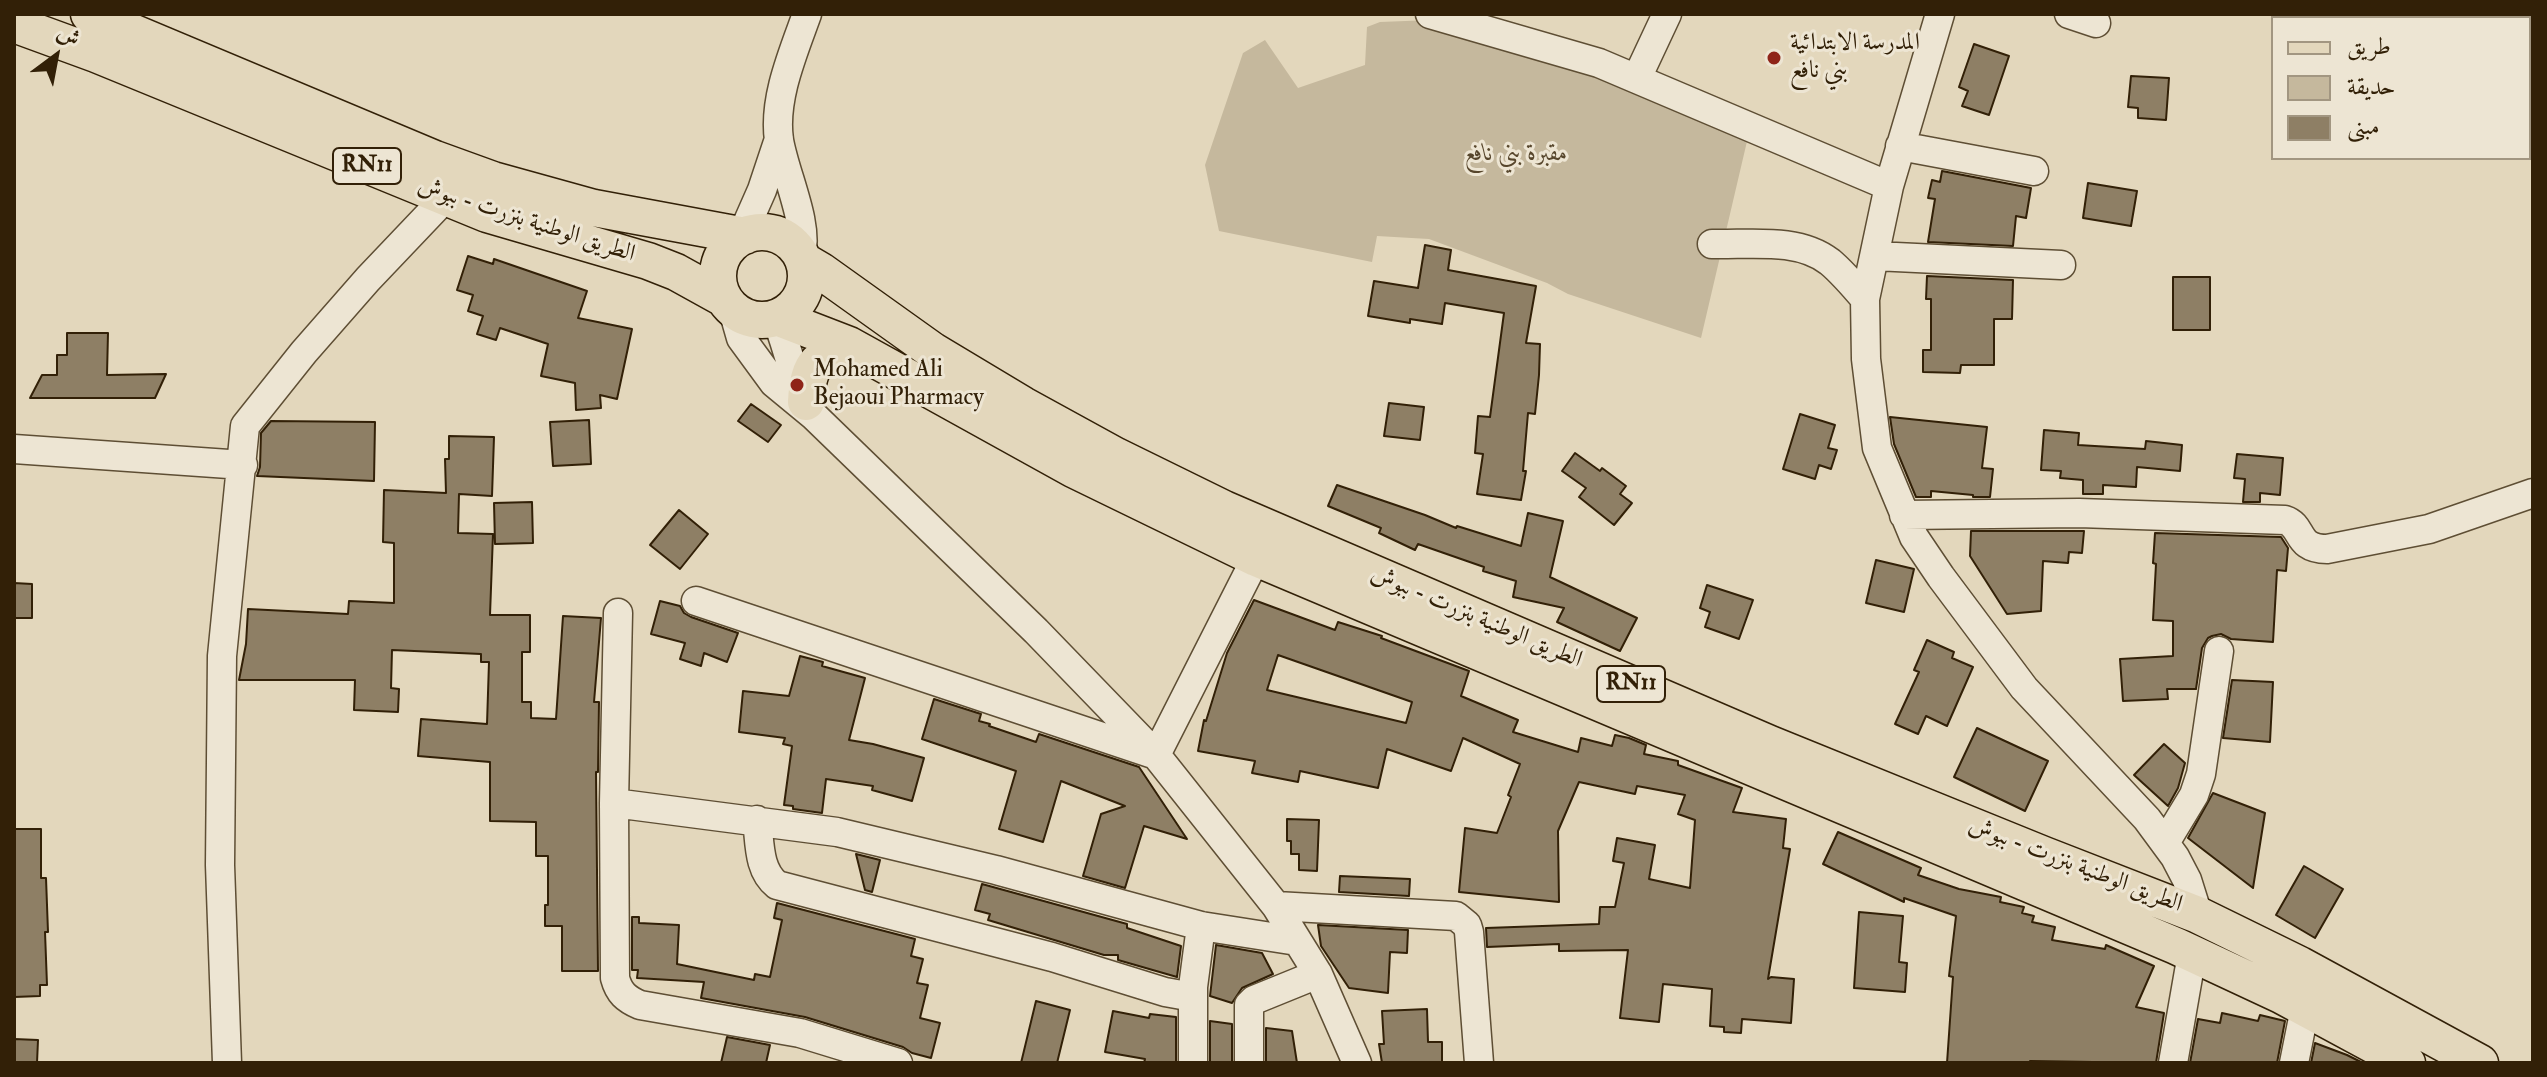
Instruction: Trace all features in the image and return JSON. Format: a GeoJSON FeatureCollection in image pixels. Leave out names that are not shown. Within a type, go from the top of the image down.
{"type":"FeatureCollection","features":[{"type":"Feature","properties":{"kind":"main road","name":"الطريق الوطنية بنزرت - ببوش"},"geometry":{"type":"LineString","coordinates":[[89,14],[435,159],[493,180],[594,208],[746,235]]}},
{"type":"Feature","properties":{"kind":"main road","name":"الطريق الوطنية بنزرت - ببوش"},"geometry":{"type":"LineString","coordinates":[[14,24],[96,54],[487,214],[648,261],[676,272],[728,304]]}},
{"type":"Feature","properties":{"kind":"main road","name":"RN11"},"geometry":{"type":"LineString","coordinates":[[746,235],[759,232],[783,237],[802,258]]}},
{"type":"Feature","properties":{"kind":"main road"},"geometry":{"type":"LineString","coordinates":[[728,304],[719,284],[718,269],[723,255],[732,244],[746,235]]}},
{"type":"Feature","properties":{"kind":"main road","name":"الطريق الوطنية بنزرت - ببوش"},"geometry":{"type":"LineString","coordinates":[[802,258],[933,351],[1023,405],[1116,456],[1224,509],[1783,749],[2198,915],[2300,965],[2480,1063]]}},
{"type":"Feature","properties":{"kind":"main road"},"geometry":{"type":"LineString","coordinates":[[777,318],[792,310],[801,298],[806,284],[802,258]]}},
{"type":"Feature","properties":{"kind":"main road","name":"RN11"},"geometry":{"type":"LineString","coordinates":[[728,304],[753,320],[777,318]]}},
{"type":"Feature","properties":{"kind":"main road","name":"الطريق الوطنية بنزرت - ببوش"},"geometry":{"type":"LineString","coordinates":[[777,318],[855,349],[1073,469],[1256,558],[2192,954],[2305,1008],[2407,1063]]}},
{"type":"Feature","properties":{"kind":"main road"},"geometry":{"type":"LineString","coordinates":[[810,409],[808,378],[820,358],[833,352],[855,349]]}},
{"type":"Feature","properties":{"kind":"street"},"geometry":{"type":"LineString","coordinates":[[802,258],[804,236],[779,139],[779,109],[807,14]]}},
{"type":"Feature","properties":{"kind":"street"},"geometry":{"type":"LineString","coordinates":[[1430,14],[1507,26],[1889,186]]}},
{"type":"Feature","properties":{"kind":"street"},"geometry":{"type":"LineString","coordinates":[[1637,78],[1667,14]]}},
{"type":"Feature","properties":{"kind":"street"},"geometry":{"type":"LineString","coordinates":[[1940,14],[1889,186],[1865,299],[1866,359],[1877,448],[1914,537],[1941,577],[2024,688],[2147,819],[2175,857],[2187,880],[2198,915]]}},
{"type":"Feature","properties":{"kind":"street"},"geometry":{"type":"LineString","coordinates":[[2069,14],[2096,23]]}},
{"type":"Feature","properties":{"kind":"street"},"geometry":{"type":"LineString","coordinates":[[746,235],[747,224],[779,139]]}},
{"type":"Feature","properties":{"kind":"street"},"geometry":{"type":"LineString","coordinates":[[1900,146],[2034,171]]}},
{"type":"Feature","properties":{"kind":"street"},"geometry":{"type":"LineString","coordinates":[[227,1063],[220,865],[222,656],[245,426],[368,279],[446,197]]}},
{"type":"Feature","properties":{"kind":"street"},"geometry":{"type":"LineString","coordinates":[[1712,244],[1790,245],[1809,250],[1827,260],[1865,299]]}},
{"type":"Feature","properties":{"kind":"street"},"geometry":{"type":"LineString","coordinates":[[1875,256],[2061,265]]}},
{"type":"Feature","properties":{"kind":"street"},"geometry":{"type":"LineString","coordinates":[[728,304],[741,338],[783,392],[810,409],[1036,631],[1156,755],[1276,906],[1318,974],[1357,1063]]}},
{"type":"Feature","properties":{"kind":"street"},"geometry":{"type":"LineString","coordinates":[[777,318],[796,383],[810,409]]}},
{"type":"Feature","properties":{"kind":"street"},"geometry":{"type":"LineString","coordinates":[[14,449],[243,465]]}},
{"type":"Feature","properties":{"kind":"street"},"geometry":{"type":"LineString","coordinates":[[1904,515],[2079,513],[2285,520],[2293,524],[2305,543],[2327,549],[2429,529],[2533,493]]}},
{"type":"Feature","properties":{"kind":"street"},"geometry":{"type":"LineString","coordinates":[[1156,755],[1256,558]]}},
{"type":"Feature","properties":{"kind":"street"},"geometry":{"type":"LineString","coordinates":[[696,601],[1156,755]]}},
{"type":"Feature","properties":{"kind":"street"},"geometry":{"type":"LineString","coordinates":[[618,613],[614,803],[615,978],[618,988],[627,999],[640,1005],[800,1033],[898,1063]]}},
{"type":"Feature","properties":{"kind":"street"},"geometry":{"type":"LineString","coordinates":[[2165,843],[2194,795],[2201,774],[2219,651]]}},
{"type":"Feature","properties":{"kind":"street"},"geometry":{"type":"LineString","coordinates":[[614,803],[837,832],[1201,926],[1297,941]]}},
{"type":"Feature","properties":{"kind":"street"},"geometry":{"type":"LineString","coordinates":[[757,820],[763,866],[767,878],[777,885],[1052,957],[1165,992],[1193,997]]}},
{"type":"Feature","properties":{"kind":"street"},"geometry":{"type":"LineString","coordinates":[[1276,906],[1456,916],[1462,920],[1469,932],[1479,1063]]}},
{"type":"Feature","properties":{"kind":"street"},"geometry":{"type":"LineString","coordinates":[[1193,1063],[1193,997],[1201,926]]}},
{"type":"Feature","properties":{"kind":"street"},"geometry":{"type":"LineString","coordinates":[[2173,1063],[2192,954]]}},
{"type":"Feature","properties":{"kind":"street"},"geometry":{"type":"LineString","coordinates":[[1249,1063],[1249,1005],[1254,1000],[1318,974]]}},
{"type":"Feature","properties":{"kind":"street"},"geometry":{"type":"LineString","coordinates":[[2294,1063],[2305,1008]]}},
{"type":"Feature","properties":{"kind":"green space","name":"مقبرة بني نافع"},"geometry":{"type":"Polygon","coordinates":[[[1431,20],[1546,49],[1748,137],[1701,338],[1568,294],[1547,283],[1429,239],[1377,236],[1372,262],[1219,231],[1205,165],[1243,53],[1265,40],[1298,88],[1365,65],[1367,27],[1380,22],[1431,20]]]}},
{"type":"Feature","properties":{"kind":"building"},"geometry":{"type":"Polygon","coordinates":[[[1974,44],[2009,56],[1989,115],[1962,106],[1968,91],[1959,87],[1974,44]]]}},
{"type":"Feature","properties":{"kind":"building"},"geometry":{"type":"Polygon","coordinates":[[[2131,76],[2169,78],[2166,120],[2138,118],[2138,108],[2128,107],[2131,76]]]}},
{"type":"Feature","properties":{"kind":"building"},"geometry":{"type":"Polygon","coordinates":[[[1942,171],[2031,188],[2026,218],[2016,216],[2013,246],[1928,242],[1935,199],[1928,198],[1932,180],[1940,182],[1942,171]]]}},
{"type":"Feature","properties":{"kind":"building"},"geometry":{"type":"Polygon","coordinates":[[[2088,183],[2137,191],[2131,226],[2083,218],[2088,183]]]}},
{"type":"Feature","properties":{"kind":"building"},"geometry":{"type":"Polygon","coordinates":[[[1425,245],[1451,250],[1448,270],[1536,286],[1526,343],[1540,344],[1539,375],[1535,414],[1528,413],[1523,471],[1526,471],[1521,500],[1477,494],[1483,454],[1475,453],[1478,416],[1490,417],[1504,313],[1445,303],[1442,324],[1410,319],[1410,323],[1368,316],[1374,281],[1418,288],[1425,245]]]}},
{"type":"Feature","properties":{"kind":"building"},"geometry":{"type":"Polygon","coordinates":[[[468,256],[493,264],[494,259],[587,291],[578,318],[632,329],[617,399],[600,395],[601,408],[576,410],[575,383],[541,376],[548,344],[500,328],[496,340],[477,334],[483,316],[468,311],[473,295],[457,290],[468,256]]]}},
{"type":"Feature","properties":{"kind":"building"},"geometry":{"type":"Polygon","coordinates":[[[1927,276],[2013,280],[2012,319],[1994,319],[1994,365],[1961,365],[1960,373],[1923,372],[1923,350],[1931,350],[1931,299],[1926,299],[1927,276]]]}},
{"type":"Feature","properties":{"kind":"building"},"geometry":{"type":"Polygon","coordinates":[[[2173,277],[2210,277],[2210,330],[2173,330],[2173,277]]]}},
{"type":"Feature","properties":{"kind":"building"},"geometry":{"type":"Polygon","coordinates":[[[67,333],[108,333],[107,375],[166,374],[155,398],[30,398],[42,375],[57,375],[57,355],[67,355],[67,333]]]}},
{"type":"Feature","properties":{"kind":"building"},"geometry":{"type":"Polygon","coordinates":[[[1389,403],[1424,407],[1420,440],[1384,436],[1389,403]]]}},
{"type":"Feature","properties":{"kind":"building"},"geometry":{"type":"Polygon","coordinates":[[[751,404],[781,425],[768,442],[738,421],[751,404]]]}},
{"type":"Feature","properties":{"kind":"building"},"geometry":{"type":"Polygon","coordinates":[[[1800,414],[1835,425],[1828,448],[1837,450],[1831,469],[1819,465],[1815,479],[1783,469],[1800,414]]]}},
{"type":"Feature","properties":{"kind":"building"},"geometry":{"type":"Polygon","coordinates":[[[1890,417],[1987,427],[1982,468],[1993,469],[1990,497],[1931,491],[1931,497],[1916,497],[1894,444],[1890,417]]]}},
{"type":"Feature","properties":{"kind":"building"},"geometry":{"type":"Polygon","coordinates":[[[589,420],[591,464],[553,466],[550,422],[589,420]]]}},
{"type":"Feature","properties":{"kind":"building"},"geometry":{"type":"Polygon","coordinates":[[[271,421],[375,422],[374,481],[257,476],[261,433],[271,421]]]}},
{"type":"Feature","properties":{"kind":"building"},"geometry":{"type":"Polygon","coordinates":[[[2044,430],[2079,433],[2078,445],[2145,449],[2146,441],[2182,445],[2180,471],[2137,467],[2136,487],[2103,485],[2103,494],[2083,494],[2083,480],[2060,478],[2061,471],[2041,470],[2044,430]]]}},
{"type":"Feature","properties":{"kind":"building"},"geometry":{"type":"Polygon","coordinates":[[[449,436],[494,437],[492,496],[459,494],[458,533],[493,534],[490,615],[530,615],[530,652],[522,652],[522,702],[531,702],[531,718],[556,719],[563,616],[601,618],[594,702],[599,702],[596,772],[598,971],[562,971],[562,926],[545,926],[548,856],[536,856],[536,822],[490,821],[490,762],[418,756],[421,719],[487,724],[489,662],[481,662],[481,654],[392,650],[391,688],[399,689],[398,712],[354,710],[355,680],[239,680],[246,644],[248,609],[348,614],[349,601],[394,603],[394,543],[383,542],[384,490],[446,493],[445,459],[449,459],[449,436]]]}},
{"type":"Feature","properties":{"kind":"building"},"geometry":{"type":"Polygon","coordinates":[[[1575,453],[1626,486],[1620,494],[1632,503],[1614,525],[1579,497],[1586,488],[1562,471],[1575,453]]]}},
{"type":"Feature","properties":{"kind":"building"},"geometry":{"type":"Polygon","coordinates":[[[2237,454],[2283,458],[2280,495],[2260,493],[2260,502],[2243,502],[2245,479],[2234,478],[2237,454]]]}},
{"type":"Feature","properties":{"kind":"building"},"geometry":{"type":"Polygon","coordinates":[[[1337,485],[1456,528],[1521,546],[1528,513],[1563,521],[1550,577],[1637,618],[1620,651],[1557,622],[1564,608],[1513,597],[1516,581],[1418,544],[1415,550],[1379,533],[1381,528],[1328,506],[1337,485]]]}},
{"type":"Feature","properties":{"kind":"building"},"geometry":{"type":"Polygon","coordinates":[[[532,502],[533,543],[495,544],[494,503],[532,502]]]}},
{"type":"Feature","properties":{"kind":"building"},"geometry":{"type":"Polygon","coordinates":[[[679,510],[708,534],[680,569],[650,545],[679,510]]]}},
{"type":"Feature","properties":{"kind":"building"},"geometry":{"type":"Polygon","coordinates":[[[1971,531],[2084,531],[2082,553],[2069,552],[2068,563],[2043,561],[2041,611],[2007,614],[1970,556],[1971,531]]]}},
{"type":"Feature","properties":{"kind":"building"},"geometry":{"type":"Polygon","coordinates":[[[2155,533],[2281,537],[2288,548],[2286,571],[2277,570],[2273,642],[2231,639],[2221,634],[2212,636],[2202,648],[2196,689],[2167,689],[2168,699],[2123,701],[2120,659],[2173,656],[2173,621],[2153,620],[2155,533]]]}},
{"type":"Feature","properties":{"kind":"building"},"geometry":{"type":"Polygon","coordinates":[[[1876,560],[1914,569],[1904,612],[1866,603],[1876,560]]]}},
{"type":"Feature","properties":{"kind":"building"},"geometry":{"type":"Polygon","coordinates":[[[14,583],[32,584],[32,618],[14,618],[14,583]]]}},
{"type":"Feature","properties":{"kind":"building"},"geometry":{"type":"Polygon","coordinates":[[[1707,585],[1753,600],[1739,639],[1705,627],[1710,612],[1700,608],[1707,585]]]}},
{"type":"Feature","properties":{"kind":"building"},"geometry":{"type":"Polygon","coordinates":[[[1254,600],[1335,630],[1338,622],[1469,671],[1461,696],[1518,720],[1513,732],[1578,752],[1581,738],[1612,746],[1615,735],[1629,738],[1646,745],[1644,754],[1678,761],[1678,765],[1742,788],[1733,812],[1786,819],[1783,848],[1790,849],[1768,979],[1794,979],[1791,1023],[1742,1019],[1741,1033],[1724,1032],[1724,1027],[1710,1026],[1712,989],[1663,984],[1659,1022],[1620,1018],[1628,950],[1559,951],[1559,944],[1487,947],[1486,928],[1599,924],[1600,907],[1615,907],[1624,863],[1613,861],[1617,838],[1655,845],[1649,879],[1690,888],[1695,820],[1678,814],[1685,795],[1637,786],[1635,794],[1579,782],[1558,831],[1559,902],[1459,892],[1465,828],[1497,833],[1520,764],[1463,738],[1451,771],[1387,749],[1378,788],[1300,771],[1298,782],[1252,773],[1255,761],[1198,751],[1204,720],[1227,653],[1254,600]],[[1278,655],[1267,690],[1406,723],[1412,702],[1278,655]]]}},
{"type":"Feature","properties":{"kind":"building"},"geometry":{"type":"Polygon","coordinates":[[[660,601],[680,606],[691,617],[738,633],[727,662],[704,653],[701,666],[680,659],[685,643],[651,634],[660,601]]]}},
{"type":"Feature","properties":{"kind":"building"},"geometry":{"type":"Polygon","coordinates":[[[1927,640],[1954,652],[1952,658],[1973,667],[1947,726],[1926,716],[1918,734],[1895,724],[1919,672],[1914,670],[1927,640]]]}},
{"type":"Feature","properties":{"kind":"building"},"geometry":{"type":"Polygon","coordinates":[[[800,656],[823,662],[822,666],[865,678],[849,740],[924,758],[912,801],[872,790],[873,786],[826,779],[822,813],[784,805],[792,746],[783,744],[785,738],[739,732],[743,691],[789,696],[800,656]]]}},
{"type":"Feature","properties":{"kind":"building"},"geometry":{"type":"Polygon","coordinates":[[[2232,680],[2273,682],[2270,742],[2223,738],[2232,680]]]}},
{"type":"Feature","properties":{"kind":"building"},"geometry":{"type":"Polygon","coordinates":[[[934,699],[981,714],[979,721],[1036,742],[1039,734],[1139,767],[1187,839],[1144,826],[1125,888],[1083,876],[1101,814],[1125,806],[1061,781],[1043,842],[999,829],[1016,771],[922,739],[934,699]]]}},
{"type":"Feature","properties":{"kind":"building"},"geometry":{"type":"Polygon","coordinates":[[[1977,728],[2048,761],[2025,811],[1954,777],[1977,728]]]}},
{"type":"Feature","properties":{"kind":"building"},"geometry":{"type":"Polygon","coordinates":[[[2164,744],[2185,763],[2178,788],[2168,806],[2134,775],[2164,744]]]}},
{"type":"Feature","properties":{"kind":"building"},"geometry":{"type":"Polygon","coordinates":[[[2213,793],[2265,813],[2253,888],[2188,838],[2213,793]]]}},
{"type":"Feature","properties":{"kind":"building"},"geometry":{"type":"Polygon","coordinates":[[[1287,819],[1319,820],[1317,871],[1299,870],[1299,854],[1291,854],[1291,841],[1287,841],[1287,819]]]}},
{"type":"Feature","properties":{"kind":"building"},"geometry":{"type":"Polygon","coordinates":[[[14,829],[41,829],[41,878],[46,878],[48,932],[45,932],[47,985],[40,985],[40,996],[14,997],[14,829]]]}},
{"type":"Feature","properties":{"kind":"building"},"geometry":{"type":"Polygon","coordinates":[[[1838,832],[1921,868],[1918,875],[1959,889],[2001,897],[2000,902],[2024,907],[2022,913],[2034,916],[2032,922],[2055,927],[2052,940],[2105,949],[2106,945],[2154,966],[2136,1007],[2164,1013],[2156,1063],[1947,1063],[1953,977],[1949,976],[1956,916],[1904,898],[1904,902],[1823,864],[1838,832]]]}},
{"type":"Feature","properties":{"kind":"building"},"geometry":{"type":"Polygon","coordinates":[[[856,854],[880,860],[872,892],[865,890],[856,854]]]}},
{"type":"Feature","properties":{"kind":"building"},"geometry":{"type":"Polygon","coordinates":[[[2304,866],[2343,889],[2315,938],[2276,915],[2304,866]]]}},
{"type":"Feature","properties":{"kind":"building"},"geometry":{"type":"Polygon","coordinates":[[[1340,876],[1410,879],[1409,896],[1339,892],[1340,876]]]}},
{"type":"Feature","properties":{"kind":"building"},"geometry":{"type":"Polygon","coordinates":[[[982,884],[1127,924],[1127,928],[1181,946],[1177,977],[1118,960],[1118,955],[1104,955],[988,920],[990,914],[975,910],[982,884]]]}},
{"type":"Feature","properties":{"kind":"building"},"geometry":{"type":"Polygon","coordinates":[[[777,903],[915,939],[911,956],[923,959],[917,983],[928,985],[920,1018],[940,1023],[931,1058],[805,1017],[701,998],[704,982],[637,978],[638,970],[632,970],[632,917],[639,917],[639,923],[679,925],[677,964],[754,980],[755,974],[770,977],[782,920],[774,918],[777,903]]]}},
{"type":"Feature","properties":{"kind":"building"},"geometry":{"type":"Polygon","coordinates":[[[1859,912],[1903,916],[1899,962],[1907,963],[1905,992],[1854,988],[1859,912]]]}},
{"type":"Feature","properties":{"kind":"building"},"geometry":{"type":"Polygon","coordinates":[[[1318,925],[1408,930],[1407,953],[1390,952],[1388,993],[1349,988],[1321,946],[1318,925]]]}},
{"type":"Feature","properties":{"kind":"building"},"geometry":{"type":"Polygon","coordinates":[[[1216,945],[1262,953],[1273,974],[1242,988],[1232,1003],[1210,996],[1216,945]]]}},
{"type":"Feature","properties":{"kind":"building"},"geometry":{"type":"Polygon","coordinates":[[[1036,1001],[1070,1010],[1057,1063],[1021,1063],[1036,1001]]]}},
{"type":"Feature","properties":{"kind":"building"},"geometry":{"type":"Polygon","coordinates":[[[1427,1009],[1428,1042],[1442,1042],[1442,1063],[1382,1063],[1379,1044],[1384,1044],[1382,1011],[1427,1009]]]}},
{"type":"Feature","properties":{"kind":"building"},"geometry":{"type":"Polygon","coordinates":[[[1113,1011],[1149,1018],[1150,1014],[1176,1017],[1176,1063],[1144,1063],[1145,1059],[1105,1052],[1113,1011]]]}},
{"type":"Feature","properties":{"kind":"building"},"geometry":{"type":"Polygon","coordinates":[[[2222,1013],[2258,1021],[2260,1015],[2285,1021],[2277,1063],[2190,1063],[2198,1019],[2220,1023],[2222,1013]]]}},
{"type":"Feature","properties":{"kind":"building"},"geometry":{"type":"Polygon","coordinates":[[[1210,1021],[1232,1024],[1232,1063],[1210,1063],[1210,1021]]]}},
{"type":"Feature","properties":{"kind":"building"},"geometry":{"type":"Polygon","coordinates":[[[1266,1028],[1292,1031],[1297,1063],[1266,1063],[1266,1028]]]}},
{"type":"Feature","properties":{"kind":"building"},"geometry":{"type":"Polygon","coordinates":[[[727,1037],[770,1045],[766,1063],[721,1063],[727,1037]]]}},
{"type":"Feature","properties":{"kind":"building"},"geometry":{"type":"Polygon","coordinates":[[[14,1039],[38,1040],[37,1063],[14,1063],[14,1039]]]}},
{"type":"Feature","properties":{"kind":"building"},"geometry":{"type":"Polygon","coordinates":[[[2315,1043],[2347,1055],[2363,1063],[2311,1063],[2315,1043]]]}},
{"type":"Feature","properties":{"kind":"place","name":"المدرسة الابتدائية بني نافع"},"geometry":{"type":"Point","coordinates":[1774,58]}},
{"type":"Feature","properties":{"kind":"place","name":"Mohamed Ali Bejaoui Pharmacy"},"geometry":{"type":"Point","coordinates":[797,385]}}]}
